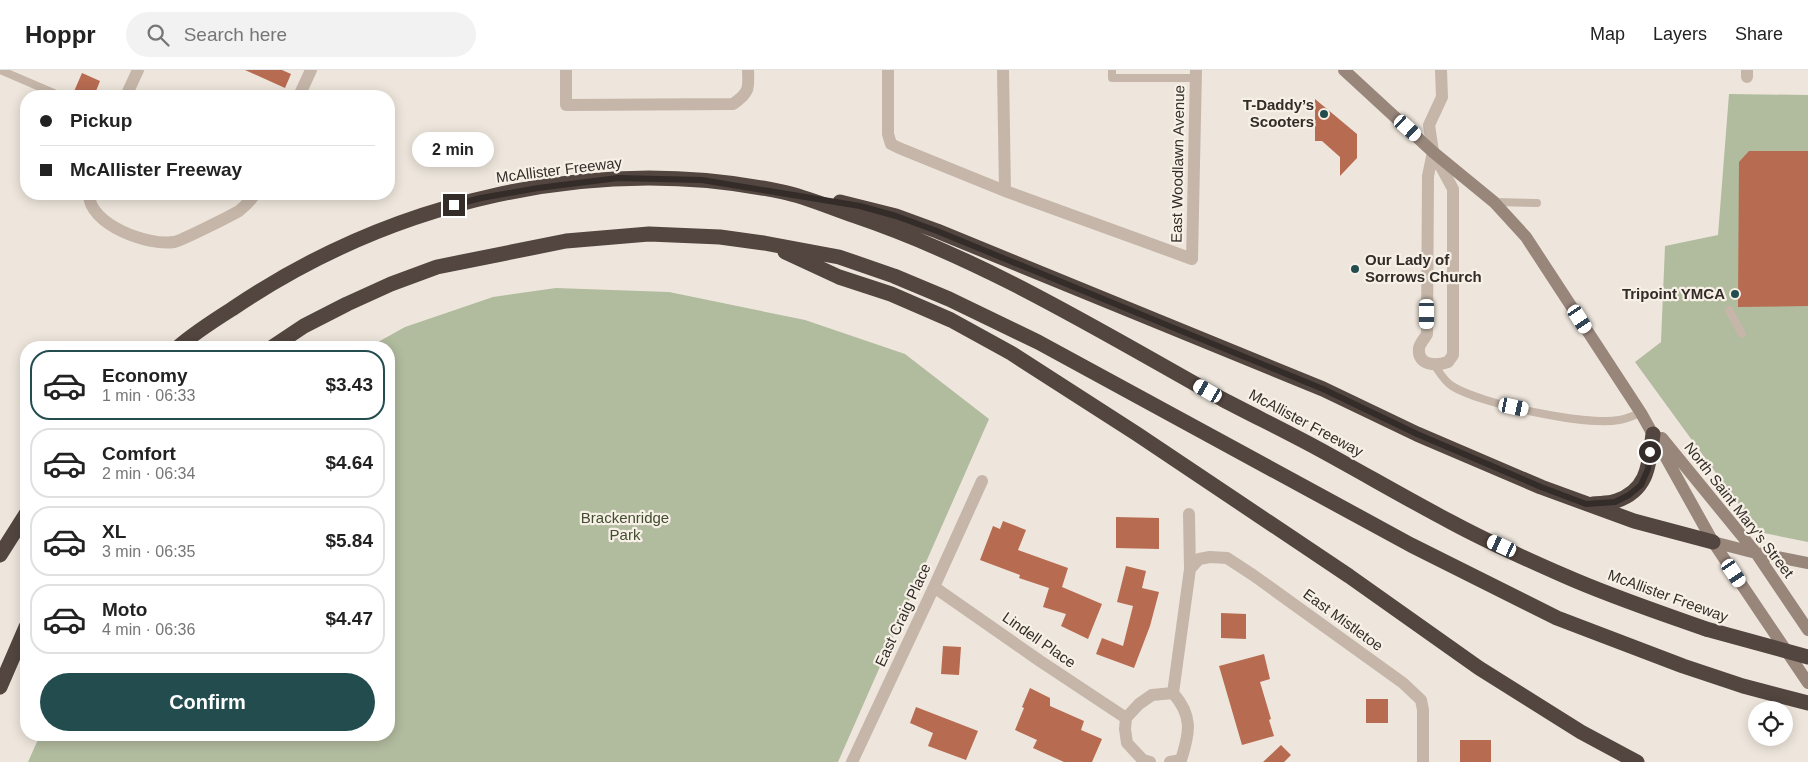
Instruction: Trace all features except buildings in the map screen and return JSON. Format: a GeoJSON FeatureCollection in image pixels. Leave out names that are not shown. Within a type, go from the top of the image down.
{"type":"FeatureCollection","features":[{"type":"Feature","properties":{"kind":"highway","name":"McAllister Freeway"},"geometry":{"type":"LineString","coordinates":[[187,341],[272,283],[347,244],[440,209],[481,198],[538,188],[618,178],[702,180],[786,193],[888,227],[984,269],[1091,324],[1225,400],[1324,452],[1453,524],[1567,577],[1706,629],[1808,658]]}},
{"type":"Feature","properties":{"kind":"highway"},"geometry":{"type":"LineString","coordinates":[[786,193],[860,206],[896,216],[937,231],[1323,389],[1417,434],[1541,487],[1634,521],[1713,542]]}},
{"type":"Feature","properties":{"kind":"highway"},"geometry":{"type":"LineString","coordinates":[[282,341],[304,326],[391,284],[437,267],[566,241],[650,234],[720,237],[839,256],[949,299],[1038,342],[1480,581],[1557,618],[1628,646],[1744,686],[1808,703]]}},
{"type":"Feature","properties":{"kind":"highway"},"geometry":{"type":"LineString","coordinates":[[764,243],[839,277],[891,294],[951,320],[1011,353],[1137,434],[1340,570],[1479,668],[1581,732],[1636,762]]}},
{"type":"Feature","properties":{"kind":"highway"},"geometry":{"type":"LineString","coordinates":[[1586,504],[1615,502],[1629,495],[1641,485],[1648,469],[1653,434]]}},
{"type":"Feature","properties":{"kind":"highway"},"geometry":{"type":"LineString","coordinates":[[0,555],[20,523]]}},
{"type":"Feature","properties":{"kind":"highway"},"geometry":{"type":"LineString","coordinates":[[0,687],[20,641]]}},
{"type":"Feature","properties":{"kind":"main road","name":"North Saint Mary's Street"},"geometry":{"type":"LineString","coordinates":[[1344,70],[1433,152],[1494,202],[1526,237],[1641,413],[1713,542],[1808,683]]}},
{"type":"Feature","properties":{"kind":"main road","name":"North Saint Mary's Street"},"geometry":{"type":"LineString","coordinates":[[1641,413],[1756,553],[1808,630]]}},
{"type":"Feature","properties":{"kind":"main road"},"geometry":{"type":"LineString","coordinates":[[1713,542],[1808,563]]}},
{"type":"Feature","properties":{"kind":"street"},"geometry":{"type":"LineString","coordinates":[[129,90],[138,70]]}},
{"type":"Feature","properties":{"kind":"street"},"geometry":{"type":"LineString","coordinates":[[302,90],[311,70]]}},
{"type":"Feature","properties":{"kind":"street"},"geometry":{"type":"LineString","coordinates":[[566,70],[566,105],[733,104],[744,97],[749,86],[748,70]]}},
{"type":"Feature","properties":{"kind":"street"},"geometry":{"type":"LineString","coordinates":[[888,70],[888,134],[891,144],[1005,190],[1003,70]]}},
{"type":"Feature","properties":{"kind":"street"},"geometry":{"type":"LineString","coordinates":[[1433,152],[1428,176],[1427,334],[1419,346],[1420,357],[1427,364],[1435,366],[1448,362],[1453,356],[1453,189],[1433,152],[1429,125],[1442,97],[1441,70]]}},
{"type":"Feature","properties":{"kind":"street","name":"East Woodlawn Avenue"},"geometry":{"type":"LineString","coordinates":[[1005,190],[1192,259],[1196,74]]}},
{"type":"Feature","properties":{"kind":"street"},"geometry":{"type":"LineString","coordinates":[[90,200],[92,209],[101,219],[126,233],[146,240],[175,242],[240,210],[249,200]]}},
{"type":"Feature","properties":{"kind":"street","name":"East Craig Place"},"geometry":{"type":"LineString","coordinates":[[852,762],[982,481]]}},
{"type":"Feature","properties":{"kind":"street"},"geometry":{"type":"LineString","coordinates":[[1173,693],[1190,569],[1189,514]]}},
{"type":"Feature","properties":{"kind":"street","name":"East Mistletoe"},"geometry":{"type":"LineString","coordinates":[[1190,569],[1200,559],[1210,557],[1226,558],[1253,575],[1403,683],[1421,700],[1423,710],[1423,762]]}},
{"type":"Feature","properties":{"kind":"street","name":"Lindell Place"},"geometry":{"type":"LineString","coordinates":[[934,587],[1126,718]]}},
{"type":"Feature","properties":{"kind":"street"},"geometry":{"type":"LineString","coordinates":[[1145,761],[1127,743],[1126,718],[1139,704],[1152,695],[1173,693]]}},
{"type":"Feature","properties":{"kind":"street"},"geometry":{"type":"LineString","coordinates":[[1173,693],[1183,704],[1189,723],[1188,741],[1178,761]]}},
{"type":"Feature","properties":{"kind":"lane"},"geometry":{"type":"LineString","coordinates":[[0,70],[47,90]]}},
{"type":"Feature","properties":{"kind":"lane"},"geometry":{"type":"LineString","coordinates":[[1112,70],[1112,78],[1196,74]]}},
{"type":"Feature","properties":{"kind":"lane"},"geometry":{"type":"LineString","coordinates":[[1494,202],[1538,203]]}},
{"type":"Feature","properties":{"kind":"lane"},"geometry":{"type":"LineString","coordinates":[[1729,310],[1742,334]]}},
{"type":"Feature","properties":{"kind":"lane"},"geometry":{"type":"LineString","coordinates":[[1435,366],[1445,381],[1473,397],[1514,407],[1566,418],[1603,421],[1618,420],[1641,413]]}},
{"type":"Feature","properties":{"kind":"green space","name":"Tripoint YMCA"},"geometry":{"type":"Polygon","coordinates":[[[1729,94],[1808,95],[1808,542],[1759,532],[1635,362],[1661,342],[1665,246],[1718,235],[1729,94]]]}},
{"type":"Feature","properties":{"kind":"green space","name":"Brackenridge Park"},"geometry":{"type":"Polygon","coordinates":[[[556,288],[669,292],[805,320],[905,354],[989,419],[838,762],[28,762],[37,741],[395,741],[395,341],[380,341],[405,327],[493,297],[556,288]]]}},
{"type":"Feature","properties":{"kind":"place","name":"T-Daddy’s Scooters"},"geometry":{"type":"Point","coordinates":[1324,114]}},
{"type":"Feature","properties":{"kind":"place","name":"Our Lady of Sorrows Church"},"geometry":{"type":"Point","coordinates":[1355,269]}},
{"type":"Feature","properties":{"kind":"place","name":"Tripoint YMCA"},"geometry":{"type":"Point","coordinates":[1735,294]}},
{"type":"Feature","properties":{"kind":"route"},"geometry":{"type":"LineString","coordinates":[[454,205],[481,198],[538,188],[618,178],[702,180],[860,206],[896,216],[937,231],[1323,389],[1417,434],[1541,487],[1586,504],[1615,502],[1629,495],[1641,485],[1648,469],[1650,452]]}}]}
